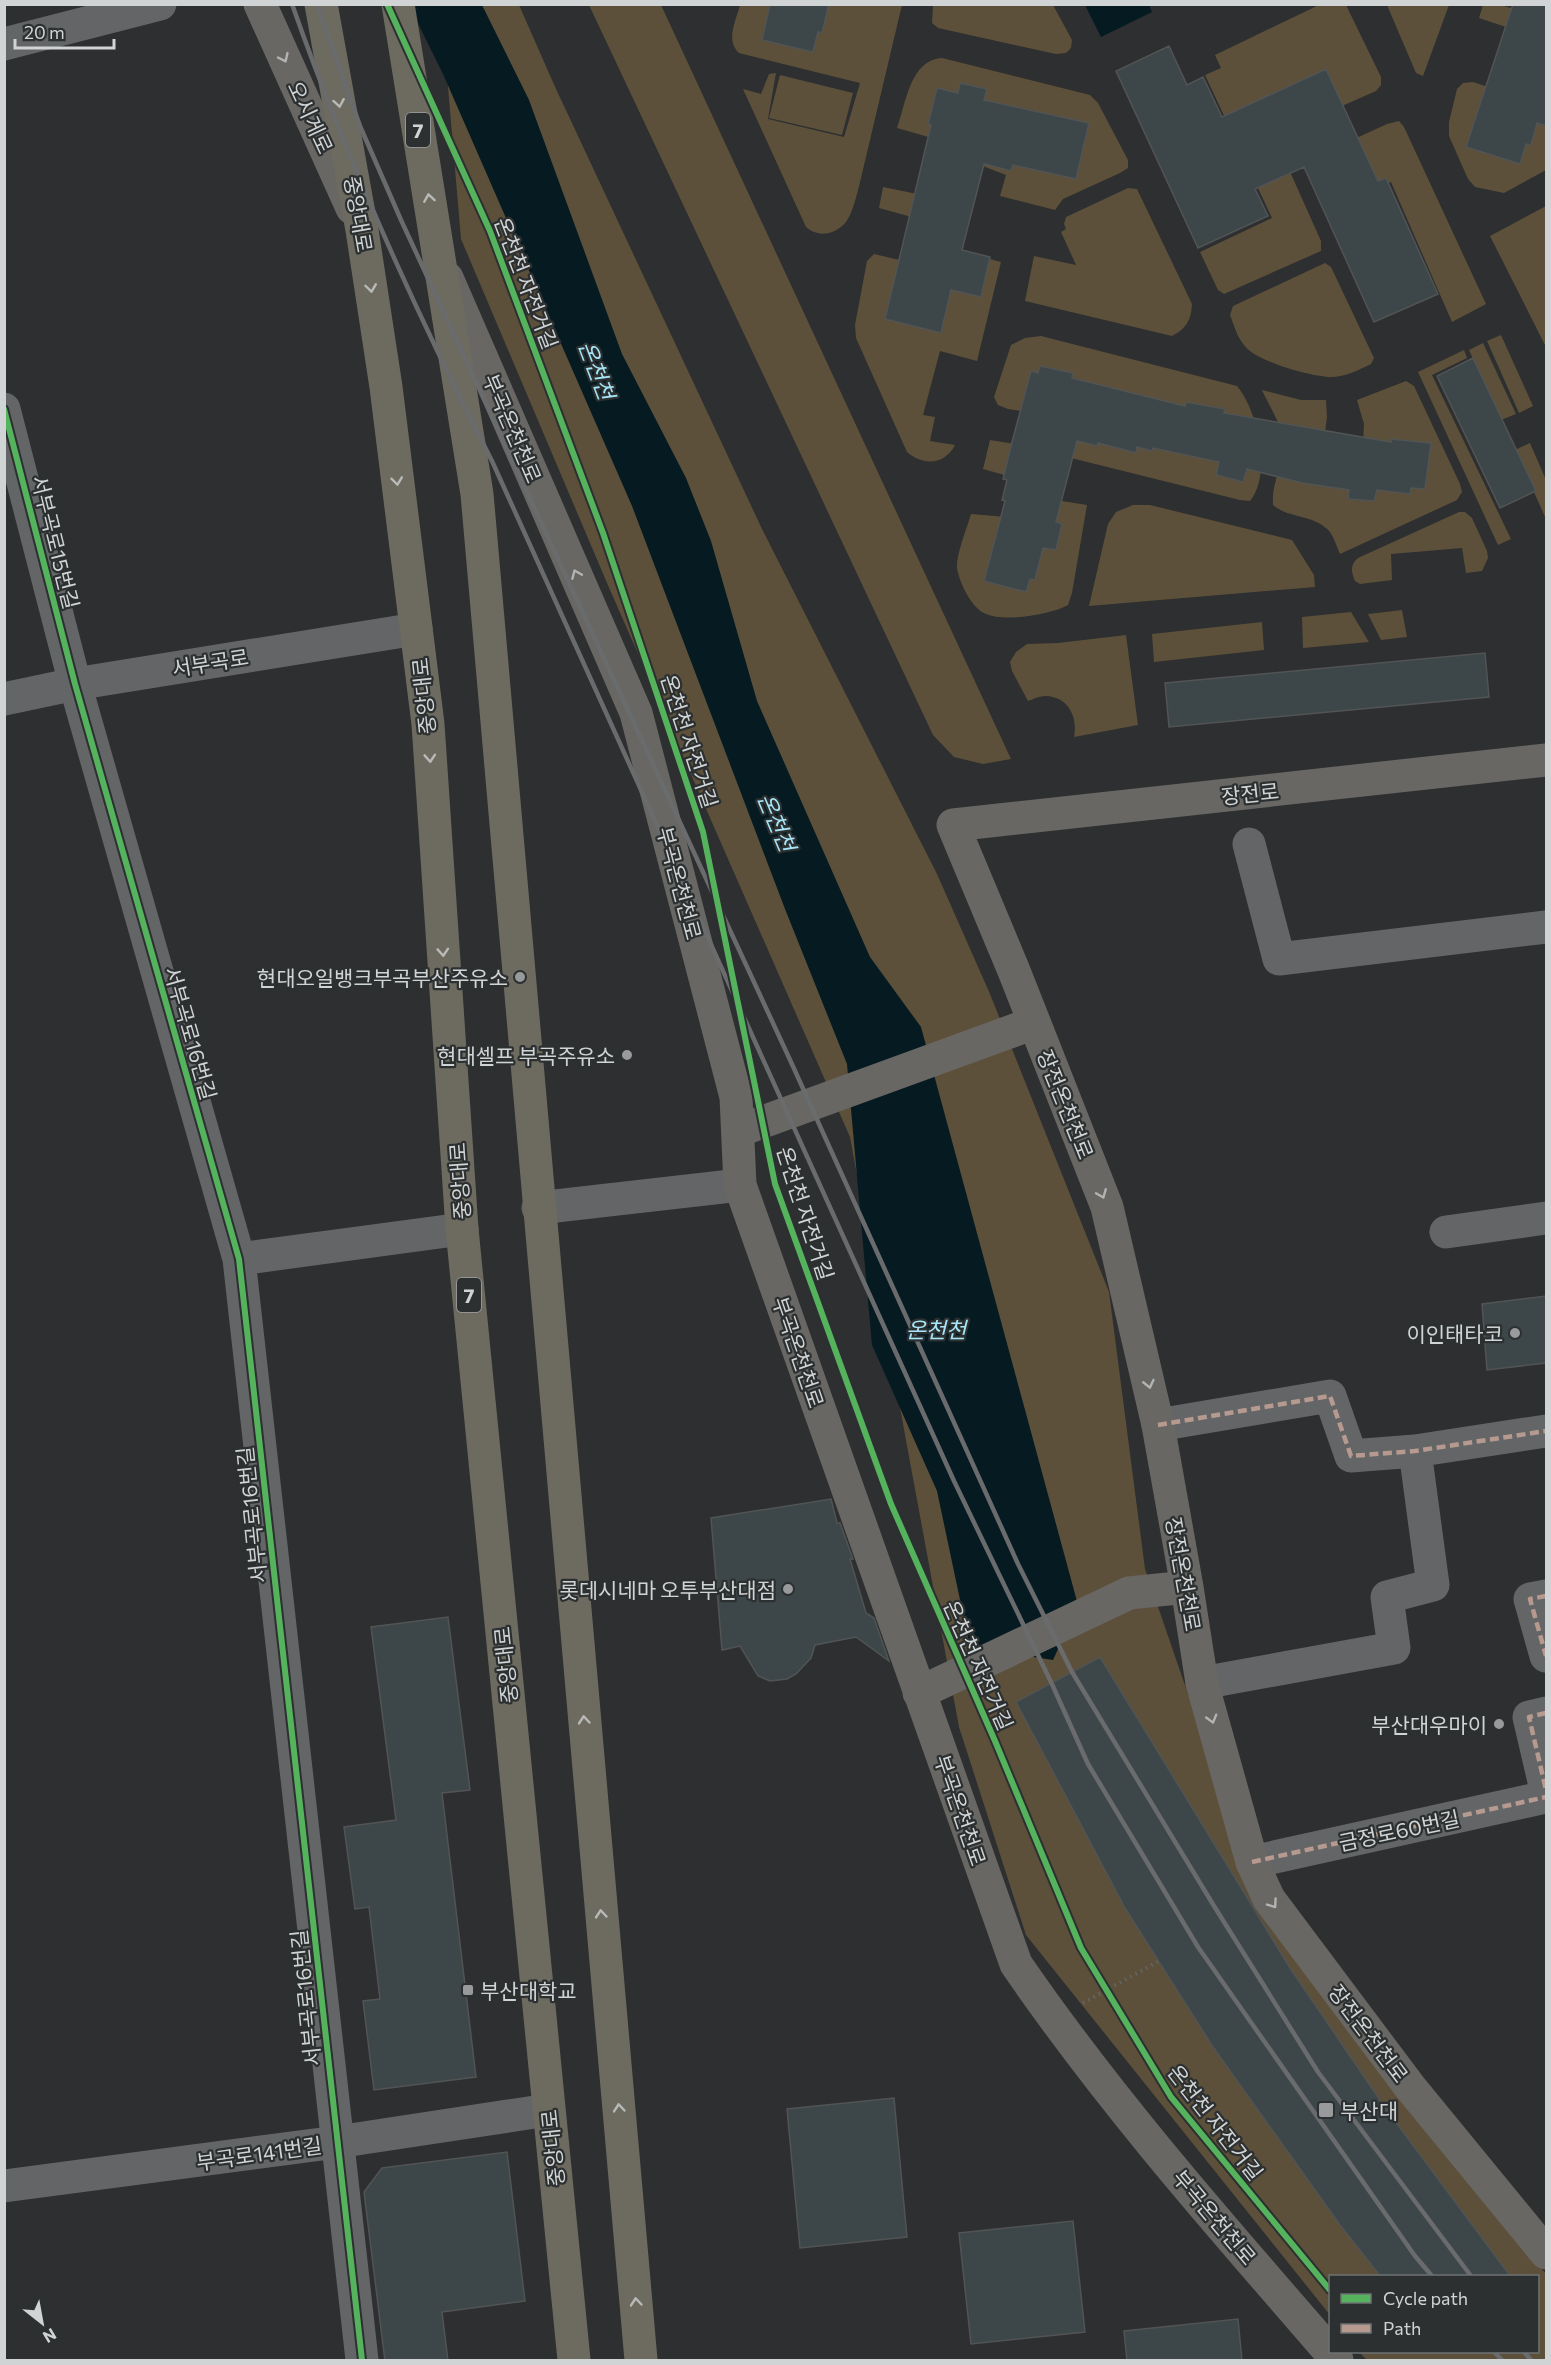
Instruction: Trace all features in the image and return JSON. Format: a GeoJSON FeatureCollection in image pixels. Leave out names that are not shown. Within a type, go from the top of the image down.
{"type":"FeatureCollection","features":[{"type":"Feature","properties":{"kind":"main road","name":"오시게로"},"geometry":{"type":"LineString","coordinates":[[260,4],[362,230]]}},
{"type":"Feature","properties":{"kind":"main road","name":"중앙대로"},"geometry":{"type":"LineString","coordinates":[[321,4],[362,230],[386,387],[428,724],[462,1229],[574,2361]]}},
{"type":"Feature","properties":{"kind":"main road","name":"7"},"geometry":{"type":"LineString","coordinates":[[398,4],[477,494],[538,1208],[642,2361]]}},
{"type":"Feature","properties":{"kind":"main road","name":"부곡온천천로"},"geometry":{"type":"LineString","coordinates":[[438,256],[636,713],[736,1097],[748,1127],[740,1185],[932,1687],[1016,1964],[1053,2020],[1207,2209],[1329,2352]]}},
{"type":"Feature","properties":{"kind":"main road","name":"장전로"},"geometry":{"type":"LineString","coordinates":[[953,825],[1546,760]]}},
{"type":"Feature","properties":{"kind":"main road","name":"장전온천천로"},"geometry":{"type":"LineString","coordinates":[[953,825],[1107,1207],[1158,1425],[1202,1683],[1252,1862],[1269,1899],[1410,2087],[1546,2253]]}},
{"type":"Feature","properties":{"kind":"main road"},"geometry":{"type":"LineString","coordinates":[[748,1127],[1034,1023]]}},
{"type":"Feature","properties":{"kind":"main road"},"geometry":{"type":"LineString","coordinates":[[932,1687],[1129,1593],[1187,1587]]}},
{"type":"Feature","properties":{"kind":"street"},"geometry":{"type":"LineString","coordinates":[[4,44],[160,4]]}},
{"type":"Feature","properties":{"kind":"street","name":"서부곡로15번길"},"geometry":{"type":"LineString","coordinates":[[4,409],[75,684]]}},
{"type":"Feature","properties":{"kind":"street","name":"서부곡로"},"geometry":{"type":"LineString","coordinates":[[4,699],[75,684],[416,629]]}},
{"type":"Feature","properties":{"kind":"street","name":"서부곡로16번길"},"geometry":{"type":"LineString","coordinates":[[75,684],[239,1259],[362,2361]]}},
{"type":"Feature","properties":{"kind":"street"},"geometry":{"type":"LineString","coordinates":[[1249,844],[1279,958],[1546,927]]}},
{"type":"Feature","properties":{"kind":"street"},"geometry":{"type":"LineString","coordinates":[[538,1208],[740,1185]]}},
{"type":"Feature","properties":{"kind":"street"},"geometry":{"type":"LineString","coordinates":[[1446,1232],[1546,1218]]}},
{"type":"Feature","properties":{"kind":"street"},"geometry":{"type":"LineString","coordinates":[[239,1259],[462,1229]]}},
{"type":"Feature","properties":{"kind":"street"},"geometry":{"type":"LineString","coordinates":[[1158,1425],[1330,1396],[1351,1456],[1415,1451],[1546,1431]]}},
{"type":"Feature","properties":{"kind":"street"},"geometry":{"type":"LineString","coordinates":[[1202,1683],[1394,1648],[1387,1597],[1433,1586],[1415,1451]]}},
{"type":"Feature","properties":{"kind":"street"},"geometry":{"type":"LineString","coordinates":[[1546,1596],[1530,1599],[1546,1656]]}},
{"type":"Feature","properties":{"kind":"street"},"geometry":{"type":"LineString","coordinates":[[1546,1713],[1529,1717],[1546,1790]]}},
{"type":"Feature","properties":{"kind":"street","name":"금정로60번길"},"geometry":{"type":"LineString","coordinates":[[1252,1862],[1546,1797]]}},
{"type":"Feature","properties":{"kind":"street","name":"부곡로141번길"},"geometry":{"type":"LineString","coordinates":[[4,2186],[337,2142],[548,2110]]}},
{"type":"Feature","properties":{"kind":"path"},"geometry":{"type":"LineString","coordinates":[[1053,2020],[1159,1961]]}},
{"type":"Feature","properties":{"kind":"path"},"geometry":{"type":"LineString","coordinates":[[1105,1988],[1111,1998]]}},
{"type":"Feature","properties":{"kind":"shaded area"},"geometry":{"type":"Polygon","coordinates":[[[441,5],[519,5],[762,529],[937,874],[990,994],[1109,1292],[1145,1569],[1233,1825],[1402,2099],[1546,2274],[1546,2360],[1367,2360],[1360,2353],[1539,2353],[1539,2275],[1329,2275],[1329,2314],[1026,1935],[959,1727],[850,1137],[607,583],[461,239],[441,5]]]}},
{"type":"Feature","properties":{"kind":"shaded area"},"geometry":{"type":"Polygon","coordinates":[[[589,5],[661,5],[1011,759],[983,764],[954,757],[933,735],[589,5]]]}},
{"type":"Feature","properties":{"kind":"shaded area"},"geometry":{"type":"Polygon","coordinates":[[[740,5],[902,5],[855,201],[846,222],[837,230],[821,234],[806,227],[743,89],[761,94],[769,74],[776,73],[768,119],[844,137],[860,83],[739,53],[732,36],[740,5]]]}},
{"type":"Feature","properties":{"kind":"shaded area"},"geometry":{"type":"Polygon","coordinates":[[[933,5],[1053,5],[1072,40],[1071,48],[1066,53],[1056,54],[938,28],[932,23],[933,5]]]}},
{"type":"Feature","properties":{"kind":"shaded area"},"geometry":{"type":"Polygon","coordinates":[[[1319,5],[1346,5],[1381,77],[1381,85],[1376,91],[1274,136],[1321,241],[1321,251],[1224,294],[1218,290],[1200,252],[1272,218],[1205,75],[1221,68],[1215,55],[1319,5]]]}},
{"type":"Feature","properties":{"kind":"shaded area"},"geometry":{"type":"Polygon","coordinates":[[[1387,5],[1449,5],[1423,76],[1416,73],[1387,5]]]}},
{"type":"Feature","properties":{"kind":"shaded area"},"geometry":{"type":"Polygon","coordinates":[[[1483,5],[1500,5],[1518,10],[1512,29],[1479,18],[1483,5]]]}},
{"type":"Feature","properties":{"kind":"shaded area"},"geometry":{"type":"Polygon","coordinates":[[[942,58],[1090,95],[1098,103],[1128,160],[1128,168],[1063,199],[1055,210],[1000,196],[1006,175],[975,163],[949,248],[1001,262],[977,361],[940,351],[923,415],[935,417],[930,441],[955,445],[951,452],[940,460],[927,461],[913,457],[907,452],[856,338],[855,325],[867,261],[874,254],[908,262],[919,219],[879,208],[883,187],[927,196],[946,142],[897,128],[916,74],[931,61],[942,58]]]}},
{"type":"Feature","properties":{"kind":"shaded area"},"geometry":{"type":"Polygon","coordinates":[[[780,75],[853,93],[842,135],[769,118],[780,75]]]}},
{"type":"Feature","properties":{"kind":"shaded area"},"geometry":{"type":"Polygon","coordinates":[[[1473,82],[1546,106],[1546,170],[1504,193],[1475,187],[1468,179],[1449,136],[1449,122],[1457,89],[1463,83],[1473,82]]]}},
{"type":"Feature","properties":{"kind":"shaded area"},"geometry":{"type":"Polygon","coordinates":[[[1399,121],[1404,127],[1486,304],[1452,322],[1391,182],[1359,197],[1341,145],[1387,124],[1399,121]]]}},
{"type":"Feature","properties":{"kind":"shaded area"},"geometry":{"type":"Polygon","coordinates":[[[1128,188],[1137,189],[1192,304],[1191,315],[1187,323],[1172,336],[1025,301],[1034,256],[1076,265],[1061,232],[1066,229],[1064,224],[1066,217],[1128,188]]]}},
{"type":"Feature","properties":{"kind":"shaded area"},"geometry":{"type":"Polygon","coordinates":[[[1546,206],[1546,347],[1490,236],[1546,206]]]}},
{"type":"Feature","properties":{"kind":"shaded area"},"geometry":{"type":"Polygon","coordinates":[[[1325,263],[1331,267],[1374,358],[1371,364],[1357,371],[1331,377],[1284,367],[1250,351],[1234,327],[1230,315],[1233,306],[1325,263]]]}},
{"type":"Feature","properties":{"kind":"shaded area"},"geometry":{"type":"Polygon","coordinates":[[[1501,335],[1533,406],[1519,413],[1487,341],[1501,335]]]}},
{"type":"Feature","properties":{"kind":"shaded area"},"geometry":{"type":"Polygon","coordinates":[[[1041,336],[1237,386],[1251,411],[1256,426],[1260,443],[1260,475],[1257,489],[1250,501],[1240,500],[1051,453],[1043,498],[1087,505],[1068,605],[1050,612],[1027,616],[994,616],[976,607],[967,594],[958,574],[958,556],[971,514],[1006,517],[1015,478],[983,469],[990,440],[1027,446],[1036,413],[1008,409],[998,405],[994,397],[1011,345],[1025,338],[1041,336]]]}},
{"type":"Feature","properties":{"kind":"shaded area"},"geometry":{"type":"Polygon","coordinates":[[[1483,343],[1516,414],[1501,420],[1469,350],[1483,343]]]}},
{"type":"Feature","properties":{"kind":"shaded area"},"geometry":{"type":"Polygon","coordinates":[[[1464,350],[1467,358],[1432,375],[1511,539],[1498,545],[1418,372],[1464,350]]]}},
{"type":"Feature","properties":{"kind":"shaded area"},"geometry":{"type":"Polygon","coordinates":[[[1406,381],[1414,386],[1462,492],[1457,500],[1340,554],[1330,532],[1324,526],[1310,519],[1287,513],[1273,505],[1274,488],[1284,444],[1278,423],[1262,390],[1301,400],[1326,400],[1327,417],[1324,439],[1363,445],[1364,424],[1357,400],[1406,381]]]}},
{"type":"Feature","properties":{"kind":"shaded area"},"geometry":{"type":"Polygon","coordinates":[[[1530,443],[1546,480],[1546,519],[1515,450],[1530,443]]]}},
{"type":"Feature","properties":{"kind":"shaded area"},"geometry":{"type":"Polygon","coordinates":[[[1133,505],[1150,505],[1292,540],[1314,575],[1315,587],[1089,606],[1108,524],[1116,512],[1133,505]]]}},
{"type":"Feature","properties":{"kind":"shaded area"},"geometry":{"type":"Polygon","coordinates":[[[1459,512],[1465,512],[1472,518],[1487,551],[1488,558],[1482,571],[1466,573],[1462,548],[1391,554],[1392,580],[1360,584],[1355,581],[1352,568],[1358,558],[1459,512]]]}},
{"type":"Feature","properties":{"kind":"shaded area"},"geometry":{"type":"Polygon","coordinates":[[[1402,610],[1407,637],[1381,640],[1368,614],[1402,610]]]}},
{"type":"Feature","properties":{"kind":"shaded area"},"geometry":{"type":"Polygon","coordinates":[[[1351,612],[1369,642],[1303,648],[1302,617],[1351,612]]]}},
{"type":"Feature","properties":{"kind":"shaded area"},"geometry":{"type":"Polygon","coordinates":[[[1262,622],[1264,650],[1154,662],[1152,634],[1262,622]]]}},
{"type":"Feature","properties":{"kind":"shaded area"},"geometry":{"type":"Polygon","coordinates":[[[1126,635],[1138,725],[1074,737],[1075,723],[1066,704],[1054,697],[1046,696],[1028,701],[1012,671],[1010,662],[1016,652],[1027,644],[1058,643],[1126,635]]]}},
{"type":"Feature","properties":{"kind":"water","name":"온천천"},"geometry":{"type":"Polygon","coordinates":[[[409,5],[482,5],[529,100],[622,354],[686,478],[711,541],[757,701],[870,957],[921,1027],[1078,1605],[1053,1660],[970,1647],[937,1491],[872,1345],[847,1064],[785,909],[632,506],[443,74],[409,5]]]}},
{"type":"Feature","properties":{"kind":"water"},"geometry":{"type":"Polygon","coordinates":[[[1085,5],[1149,5],[1152,12],[1101,37],[1085,5]]]}},
{"type":"Feature","properties":{"kind":"building"},"geometry":{"type":"Polygon","coordinates":[[[770,4],[829,4],[822,33],[818,32],[813,52],[762,40],[770,4]]]}},
{"type":"Feature","properties":{"kind":"building"},"geometry":{"type":"Polygon","coordinates":[[[1513,4],[1546,4],[1546,126],[1537,123],[1531,145],[1526,144],[1520,164],[1466,147],[1513,4]]]}},
{"type":"Feature","properties":{"kind":"building"},"geometry":{"type":"Polygon","coordinates":[[[1169,46],[1187,85],[1203,77],[1222,117],[1326,69],[1378,181],[1386,178],[1438,294],[1374,322],[1304,167],[1255,189],[1268,216],[1198,248],[1116,71],[1169,46]]]}},
{"type":"Feature","properties":{"kind":"building"},"geometry":{"type":"Polygon","coordinates":[[[960,83],[987,89],[984,100],[1089,123],[1076,179],[1013,165],[1011,171],[984,164],[962,250],[990,257],[981,297],[951,290],[941,333],[885,319],[931,125],[928,124],[937,88],[958,93],[960,83]]]}},
{"type":"Feature","properties":{"kind":"building"},"geometry":{"type":"Polygon","coordinates":[[[1473,358],[1536,491],[1500,508],[1437,376],[1473,358]]]}},
{"type":"Feature","properties":{"kind":"building"},"geometry":{"type":"Polygon","coordinates":[[[1040,366],[1073,373],[1072,378],[1185,406],[1186,402],[1225,409],[1224,413],[1391,442],[1391,439],[1431,443],[1425,489],[1411,488],[1410,494],[1377,490],[1374,501],[1348,499],[1349,490],[1302,483],[1247,469],[1243,482],[1216,475],[1219,462],[1153,448],[1152,451],[1137,447],[1136,453],[1098,443],[1097,446],[1077,441],[1056,522],[1062,524],[1056,550],[1043,548],[1035,580],[1030,579],[1026,592],[984,581],[1005,501],[1002,500],[1007,480],[1003,479],[1012,442],[1031,371],[1038,373],[1040,366]]]}},
{"type":"Feature","properties":{"kind":"building"},"geometry":{"type":"Polygon","coordinates":[[[1485,653],[1489,697],[1169,727],[1165,683],[1485,653]]]}},
{"type":"Feature","properties":{"kind":"building","name":"이인태타코"},"geometry":{"type":"Polygon","coordinates":[[[1546,1296],[1546,1363],[1487,1370],[1482,1304],[1546,1296]]]}},
{"type":"Feature","properties":{"kind":"building","name":"롯데시네마 오투부산대점"},"geometry":{"type":"Polygon","coordinates":[[[831,1499],[837,1523],[840,1523],[853,1559],[850,1559],[866,1613],[874,1618],[889,1661],[856,1637],[815,1645],[811,1658],[796,1674],[787,1679],[770,1681],[758,1676],[740,1646],[722,1650],[711,1518],[831,1499]]]}},
{"type":"Feature","properties":{"kind":"building"},"geometry":{"type":"Polygon","coordinates":[[[448,1617],[470,1790],[442,1793],[476,2077],[374,2090],[363,2001],[380,1999],[369,1907],[355,1909],[344,1827],[396,1820],[371,1627],[448,1617]]]}},
{"type":"Feature","properties":{"kind":"building"},"geometry":{"type":"Polygon","coordinates":[[[1100,1657],[1290,1968],[1386,2109],[1510,2275],[1379,2275],[1340,2225],[1213,2047],[1125,1908],[1016,1702],[1100,1657]]]}},
{"type":"Feature","properties":{"kind":"building"},"geometry":{"type":"Polygon","coordinates":[[[894,2098],[907,2237],[800,2248],[787,2109],[894,2098]]]}},
{"type":"Feature","properties":{"kind":"building"},"geometry":{"type":"Polygon","coordinates":[[[507,2152],[525,2301],[442,2312],[448,2361],[385,2361],[364,2192],[382,2168],[507,2152]]]}},
{"type":"Feature","properties":{"kind":"building"},"geometry":{"type":"Polygon","coordinates":[[[1073,2221],[1085,2332],[971,2344],[959,2233],[1073,2221]]]}},
{"type":"Feature","properties":{"kind":"building"},"geometry":{"type":"Polygon","coordinates":[[[1238,2319],[1242,2361],[1127,2361],[1124,2331],[1238,2319]]]}},
{"type":"Feature","properties":{"kind":"railway"},"geometry":{"type":"LineString","coordinates":[[292,4],[313,63],[384,236],[436,349],[492,461],[954,1481],[1088,1764],[1198,1947],[1415,2256],[1431,2275]]}},
{"type":"Feature","properties":{"kind":"railway"},"geometry":{"type":"LineString","coordinates":[[317,4],[360,126],[401,220],[791,1062],[1018,1564],[1072,1672],[1318,2072],[1470,2275]]}},
{"type":"Feature","properties":{"kind":"railway"},"geometry":{"type":"LineString","coordinates":[[1495,2353],[1502,2360]]}},
{"type":"Feature","properties":{"kind":"railway"},"geometry":{"type":"LineString","coordinates":[[1525,2353],[1531,2360]]}},
{"type":"Feature","properties":{"kind":"marked path"},"geometry":{"type":"LineString","coordinates":[[1158,1425],[1330,1396],[1351,1456],[1415,1451],[1546,1431]]}},
{"type":"Feature","properties":{"kind":"marked path"},"geometry":{"type":"LineString","coordinates":[[1546,1596],[1530,1599],[1546,1656]]}},
{"type":"Feature","properties":{"kind":"marked path"},"geometry":{"type":"LineString","coordinates":[[1546,1713],[1529,1717],[1546,1790]]}},
{"type":"Feature","properties":{"kind":"marked path"},"geometry":{"type":"LineString","coordinates":[[1252,1862],[1546,1797]]}},
{"type":"Feature","properties":{"kind":"cycle path","name":"온천천 자전거길"},"geometry":{"type":"LineString","coordinates":[[387,4],[490,231],[603,533],[703,832],[775,1184],[891,1504],[995,1741],[1081,1948],[1171,2097],[1329,2289]]}},
{"type":"Feature","properties":{"kind":"cycle path"},"geometry":{"type":"LineString","coordinates":[[4,409],[75,684],[239,1259],[362,2360]]}},
{"type":"Feature","properties":{"kind":"place","name":"현대오일뱅크부곡부산주유소"},"geometry":{"type":"Point","coordinates":[520,977]}},
{"type":"Feature","properties":{"kind":"place","name":"현대셀프 부곡주유소"},"geometry":{"type":"Point","coordinates":[627,1055]}},
{"type":"Feature","properties":{"kind":"place","name":"이인태타코"},"geometry":{"type":"Point","coordinates":[1515,1333]}},
{"type":"Feature","properties":{"kind":"place","name":"롯데시네마 오투부산대점"},"geometry":{"type":"Point","coordinates":[788,1589]}},
{"type":"Feature","properties":{"kind":"place","name":"부산대우마이"},"geometry":{"type":"Point","coordinates":[1499,1724]}},
{"type":"Feature","properties":{"kind":"place","name":"부산대학교"},"geometry":{"type":"Point","coordinates":[468,1990]}},
{"type":"Feature","properties":{"kind":"place","name":"부산대"},"geometry":{"type":"Point","coordinates":[1326,2110]}}]}
